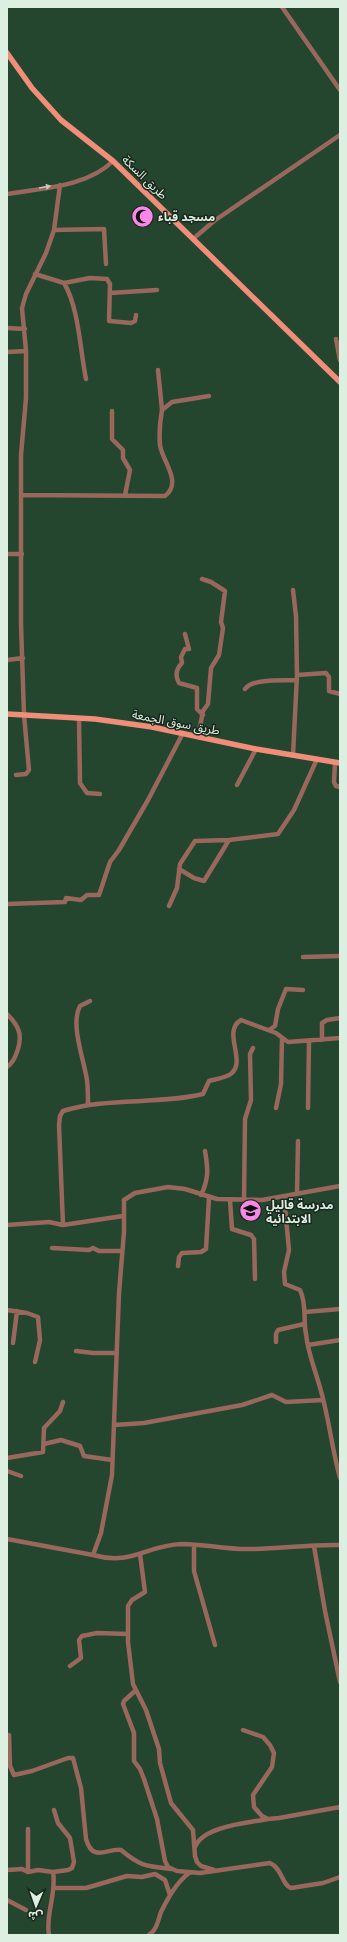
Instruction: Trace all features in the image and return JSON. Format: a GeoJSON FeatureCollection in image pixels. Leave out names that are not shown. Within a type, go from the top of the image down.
{"type":"FeatureCollection","features":[{"type":"Feature","properties":{"kind":"main road","name":"طريق السكة"},"geometry":{"type":"LineString","coordinates":[[7,53],[32,88],[61,120],[112,161],[340,382]]}},
{"type":"Feature","properties":{"kind":"main road","name":"طريق سوق الجمعة"},"geometry":{"type":"LineString","coordinates":[[7,714],[79,718],[152,727],[256,749],[338,763]]}},
{"type":"Feature","properties":{"kind":"street"},"geometry":{"type":"LineString","coordinates":[[282,7],[340,90]]}},
{"type":"Feature","properties":{"kind":"street"},"geometry":{"type":"LineString","coordinates":[[193,239],[214,221],[340,135]]}},
{"type":"Feature","properties":{"kind":"street"},"geometry":{"type":"LineString","coordinates":[[7,194],[60,185],[92,176],[104,169],[112,161]]}},
{"type":"Feature","properties":{"kind":"street"},"geometry":{"type":"LineString","coordinates":[[16,776],[26,774],[30,770],[24,715],[21,624],[21,455],[26,398],[26,351],[22,308],[26,294],[54,230],[60,185]]}},
{"type":"Feature","properties":{"kind":"street"},"geometry":{"type":"LineString","coordinates":[[54,230],[104,229],[106,264]]}},
{"type":"Feature","properties":{"kind":"street"},"geometry":{"type":"LineString","coordinates":[[35,274],[64,283],[90,278],[107,279],[110,282],[109,321],[131,324],[135,321],[136,315]]}},
{"type":"Feature","properties":{"kind":"street"},"geometry":{"type":"LineString","coordinates":[[64,283],[71,296],[77,320],[86,379]]}},
{"type":"Feature","properties":{"kind":"street"},"geometry":{"type":"LineString","coordinates":[[110,293],[157,290]]}},
{"type":"Feature","properties":{"kind":"street"},"geometry":{"type":"LineString","coordinates":[[7,328],[25,329]]}},
{"type":"Feature","properties":{"kind":"street"},"geometry":{"type":"LineString","coordinates":[[336,340],[340,360]]}},
{"type":"Feature","properties":{"kind":"street"},"geometry":{"type":"LineString","coordinates":[[7,352],[26,351]]}},
{"type":"Feature","properties":{"kind":"street"},"geometry":{"type":"LineString","coordinates":[[22,495],[125,495],[162,497],[169,493],[172,489],[171,472],[160,444],[162,410],[158,370]]}},
{"type":"Feature","properties":{"kind":"street"},"geometry":{"type":"LineString","coordinates":[[162,410],[172,402],[209,396]]}},
{"type":"Feature","properties":{"kind":"street"},"geometry":{"type":"LineString","coordinates":[[112,411],[112,439],[123,450],[123,458],[130,470],[125,495]]}},
{"type":"Feature","properties":{"kind":"street"},"geometry":{"type":"LineString","coordinates":[[7,554],[22,554]]}},
{"type":"Feature","properties":{"kind":"street"},"geometry":{"type":"LineString","coordinates":[[198,737],[204,708],[208,704],[211,668],[219,655],[223,628],[222,616],[225,591],[211,582],[202,579]]}},
{"type":"Feature","properties":{"kind":"street"},"geometry":{"type":"LineString","coordinates":[[293,590],[296,616],[297,678],[293,755]]}},
{"type":"Feature","properties":{"kind":"street"},"geometry":{"type":"LineString","coordinates":[[185,634],[189,650],[185,649],[181,657],[182,663],[178,667],[176,678],[179,683],[198,688],[197,709],[203,715]]}},
{"type":"Feature","properties":{"kind":"street"},"geometry":{"type":"LineString","coordinates":[[7,660],[23,658]]}},
{"type":"Feature","properties":{"kind":"street"},"geometry":{"type":"LineString","coordinates":[[245,688],[251,684],[260,682],[326,673],[329,676],[329,692],[340,694]]}},
{"type":"Feature","properties":{"kind":"street"},"geometry":{"type":"LineString","coordinates":[[79,718],[80,783],[87,793],[100,794]]}},
{"type":"Feature","properties":{"kind":"street"},"geometry":{"type":"LineString","coordinates":[[7,904],[65,902],[66,898],[81,900],[87,895],[99,895],[110,862],[119,850],[148,800],[183,733]]}},
{"type":"Feature","properties":{"kind":"street"},"geometry":{"type":"LineString","coordinates":[[237,785],[256,749]]}},
{"type":"Feature","properties":{"kind":"street"},"geometry":{"type":"LineString","coordinates":[[169,906],[177,888],[179,868],[182,859],[195,841],[229,840],[268,834],[273,835],[281,830],[294,810],[317,759]]}},
{"type":"Feature","properties":{"kind":"street"},"geometry":{"type":"LineString","coordinates":[[338,763],[334,782],[336,786],[340,787]]}},
{"type":"Feature","properties":{"kind":"street"},"geometry":{"type":"LineString","coordinates":[[179,868],[194,878],[204,881],[229,840]]}},
{"type":"Feature","properties":{"kind":"street"},"geometry":{"type":"LineString","coordinates":[[303,957],[340,956]]}},
{"type":"Feature","properties":{"kind":"street"},"geometry":{"type":"LineString","coordinates":[[269,1030],[275,1026],[278,1009],[286,989],[303,990]]}},
{"type":"Feature","properties":{"kind":"street"},"geometry":{"type":"LineString","coordinates":[[88,1105],[87,1081],[79,1042],[77,1022],[80,1006],[90,1001]]}},
{"type":"Feature","properties":{"kind":"street"},"geometry":{"type":"LineString","coordinates":[[7,1014],[18,1029],[20,1036],[14,1060],[7,1067]]}},
{"type":"Feature","properties":{"kind":"street"},"geometry":{"type":"LineString","coordinates":[[322,1040],[322,1023],[327,1020],[340,1018]]}},
{"type":"Feature","properties":{"kind":"street"},"geometry":{"type":"LineString","coordinates":[[63,1225],[60,1116],[63,1111],[88,1105],[162,1100],[203,1094],[209,1081],[233,1073],[235,1069],[236,1057],[233,1035],[238,1022],[245,1020],[265,1030],[276,1032],[282,1038],[292,1043],[340,1038]]}},
{"type":"Feature","properties":{"kind":"street"},"geometry":{"type":"LineString","coordinates":[[276,1108],[281,1084],[282,1038]]}},
{"type":"Feature","properties":{"kind":"street"},"geometry":{"type":"LineString","coordinates":[[308,1108],[309,1041]]}},
{"type":"Feature","properties":{"kind":"street"},"geometry":{"type":"LineString","coordinates":[[244,1200],[245,1120],[251,1100],[250,1054],[253,1048]]}},
{"type":"Feature","properties":{"kind":"street"},"geometry":{"type":"LineString","coordinates":[[296,1193],[298,1141]]}},
{"type":"Feature","properties":{"kind":"street"},"geometry":{"type":"LineString","coordinates":[[201,1195],[208,1180],[209,1169],[205,1151]]}},
{"type":"Feature","properties":{"kind":"street"},"geometry":{"type":"LineString","coordinates":[[93,1555],[104,1518],[110,1489],[124,1200],[135,1193],[176,1187],[209,1198],[230,1200],[262,1200],[340,1186]]}},
{"type":"Feature","properties":{"kind":"street"},"geometry":{"type":"LineString","coordinates":[[284,1197],[285,1225],[289,1250],[284,1279],[286,1285],[300,1290],[306,1318],[304,1324],[308,1345],[323,1400],[340,1478]]}},
{"type":"Feature","properties":{"kind":"street"},"geometry":{"type":"LineString","coordinates":[[178,1266],[179,1257],[182,1253],[201,1252],[206,1249],[209,1198]]}},
{"type":"Feature","properties":{"kind":"street"},"geometry":{"type":"LineString","coordinates":[[230,1200],[232,1229],[251,1235],[254,1239],[255,1279]]}},
{"type":"Feature","properties":{"kind":"street"},"geometry":{"type":"LineString","coordinates":[[7,1225],[49,1222],[63,1225],[123,1216]]}},
{"type":"Feature","properties":{"kind":"street"},"geometry":{"type":"LineString","coordinates":[[52,1248],[89,1250],[93,1248],[99,1251],[122,1251]]}},
{"type":"Feature","properties":{"kind":"street"},"geometry":{"type":"LineString","coordinates":[[305,1312],[340,1309]]}},
{"type":"Feature","properties":{"kind":"street"},"geometry":{"type":"LineString","coordinates":[[7,1310],[17,1311],[38,1317],[40,1340],[35,1362]]}},
{"type":"Feature","properties":{"kind":"street"},"geometry":{"type":"LineString","coordinates":[[13,1343],[17,1311]]}},
{"type":"Feature","properties":{"kind":"street"},"geometry":{"type":"LineString","coordinates":[[276,1342],[276,1334],[278,1330],[304,1324]]}},
{"type":"Feature","properties":{"kind":"street"},"geometry":{"type":"LineString","coordinates":[[308,1345],[340,1340]]}},
{"type":"Feature","properties":{"kind":"street"},"geometry":{"type":"LineString","coordinates":[[76,1351],[117,1353]]}},
{"type":"Feature","properties":{"kind":"street"},"geometry":{"type":"LineString","coordinates":[[114,1426],[144,1423],[242,1405],[272,1395],[286,1402],[323,1400]]}},
{"type":"Feature","properties":{"kind":"street"},"geometry":{"type":"LineString","coordinates":[[7,1458],[42,1452],[44,1450],[44,1426],[59,1412],[63,1402]]}},
{"type":"Feature","properties":{"kind":"street"},"geometry":{"type":"LineString","coordinates":[[44,1444],[66,1440],[80,1446],[84,1456],[112,1460]]}},
{"type":"Feature","properties":{"kind":"street"},"geometry":{"type":"LineString","coordinates":[[7,1471],[20,1476]]}},
{"type":"Feature","properties":{"kind":"street"},"geometry":{"type":"LineString","coordinates":[[7,1539],[114,1559],[129,1558],[171,1545],[194,1545],[239,1549],[340,1545]]}},
{"type":"Feature","properties":{"kind":"street"},"geometry":{"type":"LineString","coordinates":[[194,1545],[194,1571],[215,1645]]}},
{"type":"Feature","properties":{"kind":"street"},"geometry":{"type":"LineString","coordinates":[[314,1546],[325,1611],[339,1666],[340,1682]]}},
{"type":"Feature","properties":{"kind":"street"},"geometry":{"type":"LineString","coordinates":[[140,1554],[145,1592],[132,1600],[128,1606],[128,1634],[131,1674],[136,1690],[146,1710],[159,1750],[160,1763],[171,1803],[193,1830],[194,1856],[198,1863],[216,1871]]}},
{"type":"Feature","properties":{"kind":"street"},"geometry":{"type":"LineString","coordinates":[[70,1666],[81,1658],[79,1640],[82,1636],[97,1633],[128,1634]]}},
{"type":"Feature","properties":{"kind":"street"},"geometry":{"type":"LineString","coordinates":[[136,1690],[124,1701],[123,1704],[134,1733],[133,1759],[143,1775],[157,1819],[165,1861],[171,1869]]}},
{"type":"Feature","properties":{"kind":"street"},"geometry":{"type":"LineString","coordinates":[[243,1730],[263,1737],[273,1749],[274,1758],[272,1767],[256,1789],[252,1800],[256,1810],[268,1819]]}},
{"type":"Feature","properties":{"kind":"street"},"geometry":{"type":"LineString","coordinates":[[9,1734],[10,1766],[14,1774],[36,1770],[68,1758],[73,1758],[81,1788],[86,1839],[88,1846],[99,1854],[121,1850],[134,1861],[189,1873],[216,1871],[270,1863],[279,1869],[287,1886],[291,1888],[324,1883],[340,1878]]}},
{"type":"Feature","properties":{"kind":"street"},"geometry":{"type":"LineString","coordinates":[[194,1848],[202,1836],[217,1830],[340,1806]]}},
{"type":"Feature","properties":{"kind":"street"},"geometry":{"type":"LineString","coordinates":[[7,1870],[22,1869],[28,1872],[38,1870],[53,1872],[72,1868],[74,1862],[70,1838],[58,1823],[54,1810]]}},
{"type":"Feature","properties":{"kind":"street"},"geometry":{"type":"LineString","coordinates":[[28,1830],[28,1872]]}},
{"type":"Feature","properties":{"kind":"street"},"geometry":{"type":"LineString","coordinates":[[48,1935],[47,1926],[53,1888],[53,1872]]}},
{"type":"Feature","properties":{"kind":"street"},"geometry":{"type":"LineString","coordinates":[[150,1935],[156,1926],[170,1895],[177,1885],[189,1873]]}},
{"type":"Feature","properties":{"kind":"street"},"geometry":{"type":"LineString","coordinates":[[53,1888],[86,1888],[122,1877],[142,1877],[156,1874],[165,1880],[170,1895]]}},
{"type":"Feature","properties":{"kind":"street"},"geometry":{"type":"LineString","coordinates":[[7,1900],[26,1910]]}},
{"type":"Feature","properties":{"kind":"place","name":"مسجد قباء"},"geometry":{"type":"Point","coordinates":[142,216]}},
{"type":"Feature","properties":{"kind":"place","name":"مدرسة قاليل الابتدائية"},"geometry":{"type":"Point","coordinates":[250,1211]}}]}
